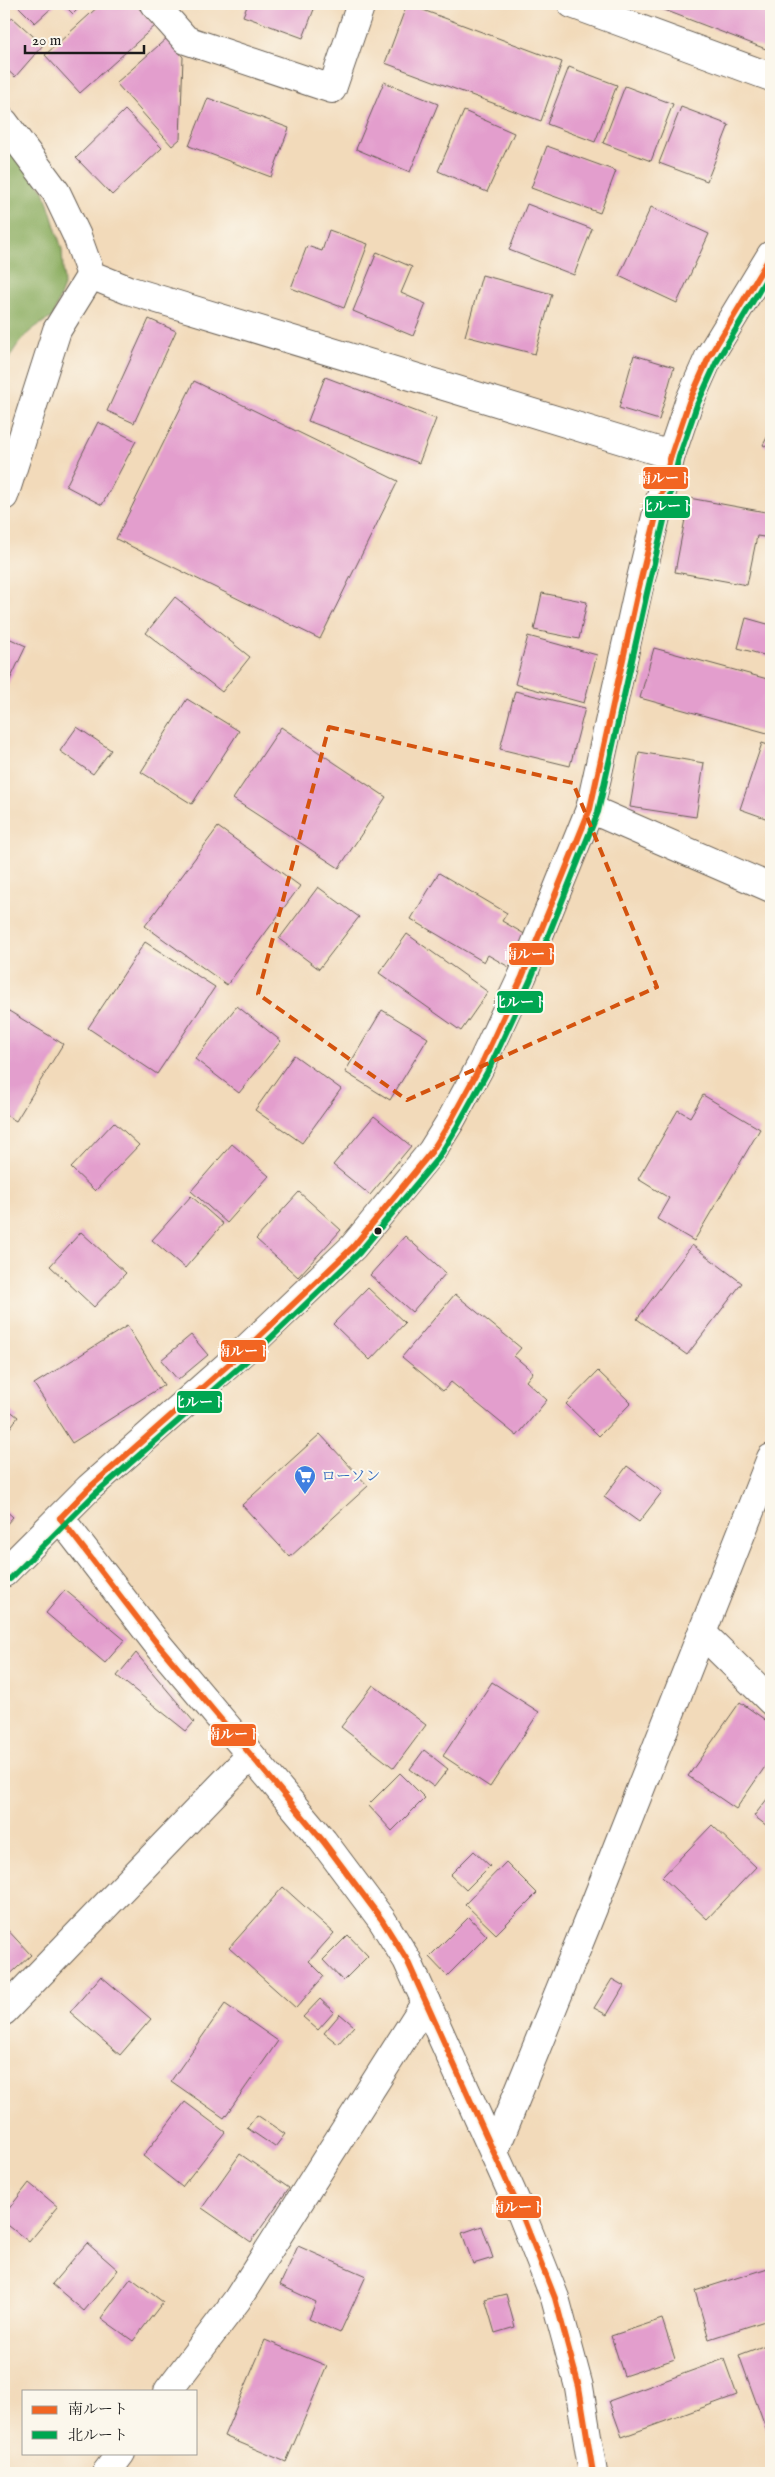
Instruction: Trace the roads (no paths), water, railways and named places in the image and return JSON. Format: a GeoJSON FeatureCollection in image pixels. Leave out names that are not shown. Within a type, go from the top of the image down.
{"type":"FeatureCollection","features":[{"type":"Feature","properties":{"kind":"street"},"geometry":{"type":"LineString","coordinates":[[154,4],[186,40],[332,89],[361,4]]}},
{"type":"Feature","properties":{"kind":"street"},"geometry":{"type":"LineString","coordinates":[[572,4],[771,77]]}},
{"type":"Feature","properties":{"kind":"street"},"geometry":{"type":"LineString","coordinates":[[4,122],[56,192],[91,275],[128,290],[671,455]]}},
{"type":"Feature","properties":{"kind":"street"},"geometry":{"type":"LineString","coordinates":[[4,1573],[89,1488],[244,1350],[353,1247],[432,1151],[481,1065],[501,1022],[555,901],[590,809],[638,591],[671,455],[689,402],[709,356],[771,255]]}},
{"type":"Feature","properties":{"kind":"street"},"geometry":{"type":"LineString","coordinates":[[4,496],[58,330],[91,275]]}},
{"type":"Feature","properties":{"kind":"street"},"geometry":{"type":"LineString","coordinates":[[590,809],[771,888]]}},
{"type":"Feature","properties":{"kind":"street"},"geometry":{"type":"LineString","coordinates":[[494,2152],[594,1906],[771,1458]]}},
{"type":"Feature","properties":{"kind":"street"},"geometry":{"type":"LineString","coordinates":[[60,1518],[155,1641],[317,1834],[382,1920],[407,1960],[494,2152],[555,2298],[579,2387],[593,2473]]}},
{"type":"Feature","properties":{"kind":"street"},"geometry":{"type":"LineString","coordinates":[[702,1633],[771,1701]]}},
{"type":"Feature","properties":{"kind":"street"},"geometry":{"type":"LineString","coordinates":[[4,2011],[250,1756]]}},
{"type":"Feature","properties":{"kind":"street"},"geometry":{"type":"LineString","coordinates":[[169,2390],[237,2300],[426,2002]]}},
{"type":"Feature","properties":{"kind":"street"},"geometry":{"type":"LineString","coordinates":[[106,2473],[120,2454]]}},
{"type":"Feature","properties":{"kind":"place","name":"ローソン"},"geometry":{"type":"Point","coordinates":[305,1495]}}]}
